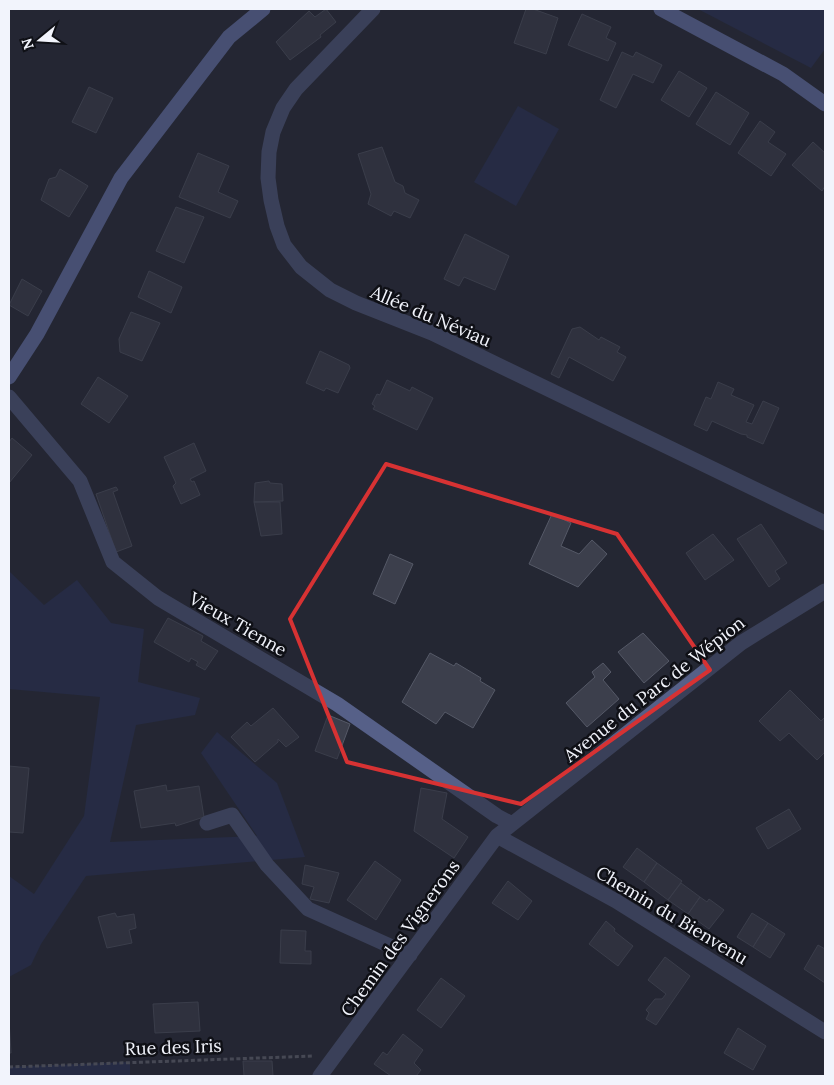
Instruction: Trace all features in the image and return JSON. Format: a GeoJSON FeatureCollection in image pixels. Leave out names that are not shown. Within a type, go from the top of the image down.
{"type":"FeatureCollection","features":[{"type":"Feature","properties":{"kind":"main road"},"geometry":{"type":"LineString","coordinates":[[9,377],[37,334],[121,178],[229,37],[263,9]]}},
{"type":"Feature","properties":{"kind":"main road"},"geometry":{"type":"LineString","coordinates":[[661,9],[783,74],[825,104]]}},
{"type":"Feature","properties":{"kind":"street","name":"Allée du Néviau"},"geometry":{"type":"LineString","coordinates":[[373,9],[296,90],[283,108],[273,132],[269,152],[268,178],[271,200],[277,226],[284,244],[301,267],[330,290],[356,304],[432,333],[825,523]]}},
{"type":"Feature","properties":{"kind":"street","name":"Vieux Tienne"},"geometry":{"type":"LineString","coordinates":[[9,398],[80,481],[113,562],[158,598],[337,704],[497,816],[512,824]]}},
{"type":"Feature","properties":{"kind":"street","name":"Avenue du Parc de Wépion"},"geometry":{"type":"LineString","coordinates":[[512,824],[741,642],[825,592]]}},
{"type":"Feature","properties":{"kind":"street"},"geometry":{"type":"LineString","coordinates":[[207,823],[232,815],[266,865],[308,909],[410,955]]}},
{"type":"Feature","properties":{"kind":"street","name":"Chemin des Vignerons"},"geometry":{"type":"LineString","coordinates":[[320,1076],[338,1055],[497,836],[512,824]]}},
{"type":"Feature","properties":{"kind":"street","name":"Chemin du Bienvenu"},"geometry":{"type":"LineString","coordinates":[[497,836],[616,901],[825,1032]]}},
{"type":"Feature","properties":{"kind":"path","name":"Rue des Iris"},"geometry":{"type":"LineString","coordinates":[[9,1066],[338,1055]]}},
{"type":"Feature","properties":{"kind":"highlighted area"},"geometry":{"type":"Polygon","coordinates":[[[386,464],[617,534],[710,670],[521,804],[347,762],[290,619],[386,464]]]}},
{"type":"Feature","properties":{"kind":"shaded area"},"geometry":{"type":"Polygon","coordinates":[[[698,9],[825,9],[825,49],[811,68],[698,9]]]}},
{"type":"Feature","properties":{"kind":"shaded area"},"geometry":{"type":"Polygon","coordinates":[[[518,106],[559,129],[516,206],[474,182],[518,106]]]}},
{"type":"Feature","properties":{"kind":"shaded area"},"geometry":{"type":"Polygon","coordinates":[[[9,571],[44,605],[77,580],[111,623],[144,629],[138,682],[200,698],[195,715],[136,725],[110,842],[257,836],[201,753],[217,732],[277,783],[305,857],[86,876],[41,944],[31,965],[9,977],[9,876],[34,894],[84,816],[100,697],[9,689],[9,571]]]}},
{"type":"Feature","properties":{"kind":"shaded area"},"geometry":{"type":"Polygon","coordinates":[[[130,1062],[130,1076],[9,1076],[9,1067],[130,1062]]]}},
{"type":"Feature","properties":{"kind":"building"},"geometry":{"type":"Polygon","coordinates":[[[326,9],[336,22],[320,35],[321,37],[290,60],[276,42],[309,11],[315,17],[326,9]]]}},
{"type":"Feature","properties":{"kind":"building"},"geometry":{"type":"Polygon","coordinates":[[[526,9],[533,9],[558,18],[546,54],[514,43],[526,9]]]}},
{"type":"Feature","properties":{"kind":"building"},"geometry":{"type":"Polygon","coordinates":[[[582,14],[611,27],[606,38],[616,43],[608,61],[568,45],[582,14]]]}},
{"type":"Feature","properties":{"kind":"building"},"geometry":{"type":"Polygon","coordinates":[[[622,52],[633,57],[636,52],[662,65],[653,83],[633,74],[616,108],[600,100],[622,52]]]}},
{"type":"Feature","properties":{"kind":"building"},"geometry":{"type":"Polygon","coordinates":[[[679,71],[707,88],[689,117],[661,100],[679,71]]]}},
{"type":"Feature","properties":{"kind":"building"},"geometry":{"type":"Polygon","coordinates":[[[89,87],[113,98],[96,133],[72,122],[89,87]]]}},
{"type":"Feature","properties":{"kind":"building"},"geometry":{"type":"Polygon","coordinates":[[[716,92],[749,113],[730,145],[696,124],[716,92]]]}},
{"type":"Feature","properties":{"kind":"building"},"geometry":{"type":"Polygon","coordinates":[[[760,121],[775,132],[768,142],[786,154],[771,176],[738,153],[760,121]]]}},
{"type":"Feature","properties":{"kind":"building"},"geometry":{"type":"Polygon","coordinates":[[[813,142],[825,153],[825,186],[822,191],[792,165],[813,142]]]}},
{"type":"Feature","properties":{"kind":"building"},"geometry":{"type":"Polygon","coordinates":[[[382,147],[395,182],[403,186],[405,193],[419,200],[410,218],[394,211],[391,216],[368,204],[371,194],[358,154],[382,147]]]}},
{"type":"Feature","properties":{"kind":"building"},"geometry":{"type":"Polygon","coordinates":[[[198,153],[229,166],[218,192],[238,201],[230,218],[179,197],[198,153]]]}},
{"type":"Feature","properties":{"kind":"building"},"geometry":{"type":"Polygon","coordinates":[[[60,169],[88,186],[69,217],[41,200],[49,179],[56,177],[60,169]]]}},
{"type":"Feature","properties":{"kind":"building"},"geometry":{"type":"Polygon","coordinates":[[[176,207],[204,217],[184,263],[156,251],[176,207]]]}},
{"type":"Feature","properties":{"kind":"building"},"geometry":{"type":"Polygon","coordinates":[[[465,234],[509,256],[495,290],[464,277],[459,286],[444,279],[465,234]]]}},
{"type":"Feature","properties":{"kind":"building"},"geometry":{"type":"Polygon","coordinates":[[[149,271],[182,287],[171,313],[138,297],[149,271]]]}},
{"type":"Feature","properties":{"kind":"building"},"geometry":{"type":"Polygon","coordinates":[[[22,279],[42,291],[28,316],[9,305],[22,279]]]}},
{"type":"Feature","properties":{"kind":"building"},"geometry":{"type":"Polygon","coordinates":[[[131,312],[160,323],[142,361],[120,352],[119,339],[131,312]]]}},
{"type":"Feature","properties":{"kind":"building"},"geometry":{"type":"Polygon","coordinates":[[[580,327],[599,340],[601,337],[620,347],[617,352],[626,357],[613,381],[569,357],[559,378],[551,374],[572,329],[580,327]]]}},
{"type":"Feature","properties":{"kind":"building"},"geometry":{"type":"Polygon","coordinates":[[[320,351],[349,365],[350,368],[338,393],[326,388],[324,391],[306,383],[320,351]]]}},
{"type":"Feature","properties":{"kind":"building"},"geometry":{"type":"Polygon","coordinates":[[[98,377],[128,396],[109,423],[81,404],[98,377]]]}},
{"type":"Feature","properties":{"kind":"building"},"geometry":{"type":"Polygon","coordinates":[[[387,380],[410,391],[412,387],[433,398],[417,430],[373,409],[375,406],[372,404],[377,394],[380,395],[387,380]]]}},
{"type":"Feature","properties":{"kind":"building"},"geometry":{"type":"Polygon","coordinates":[[[718,382],[734,389],[731,395],[754,405],[746,422],[752,424],[763,401],[779,408],[763,444],[747,437],[747,435],[712,421],[707,431],[694,425],[706,397],[711,399],[718,382]]]}},
{"type":"Feature","properties":{"kind":"building"},"geometry":{"type":"Polygon","coordinates":[[[12,438],[32,455],[9,483],[9,442],[12,438]]]}},
{"type":"Feature","properties":{"kind":"building"},"geometry":{"type":"Polygon","coordinates":[[[194,443],[206,471],[190,479],[192,482],[194,481],[200,495],[181,504],[173,486],[176,483],[164,457],[194,443]]]}},
{"type":"Feature","properties":{"kind":"building"},"geometry":{"type":"Polygon","coordinates":[[[269,481],[270,483],[282,484],[283,501],[254,502],[255,483],[269,481]]]}},
{"type":"Feature","properties":{"kind":"building"},"geometry":{"type":"Polygon","coordinates":[[[116,487],[118,490],[113,492],[132,546],[116,552],[96,494],[116,487]]]}},
{"type":"Feature","properties":{"kind":"building"},"geometry":{"type":"Polygon","coordinates":[[[254,502],[280,502],[282,534],[261,536],[254,502]]]}},
{"type":"Feature","properties":{"kind":"building"},"geometry":{"type":"Polygon","coordinates":[[[552,514],[571,523],[561,546],[579,554],[592,540],[607,554],[578,587],[529,564],[552,514]]]}},
{"type":"Feature","properties":{"kind":"building"},"geometry":{"type":"Polygon","coordinates":[[[761,524],[787,563],[775,571],[780,579],[769,587],[737,539],[761,524]]]}},
{"type":"Feature","properties":{"kind":"building"},"geometry":{"type":"Polygon","coordinates":[[[713,534],[734,560],[705,580],[686,553],[713,534]]]}},
{"type":"Feature","properties":{"kind":"building"},"geometry":{"type":"Polygon","coordinates":[[[390,554],[413,564],[395,604],[373,594],[390,554]]]}},
{"type":"Feature","properties":{"kind":"building"},"geometry":{"type":"Polygon","coordinates":[[[168,618],[203,636],[201,641],[218,651],[205,670],[196,665],[198,662],[191,658],[189,662],[154,642],[168,618]]]}},
{"type":"Feature","properties":{"kind":"building"},"geometry":{"type":"Polygon","coordinates":[[[643,633],[669,661],[644,683],[618,652],[643,633]]]}},
{"type":"Feature","properties":{"kind":"building"},"geometry":{"type":"Polygon","coordinates":[[[430,653],[454,666],[456,663],[481,678],[480,681],[495,690],[473,728],[445,712],[436,724],[402,702],[430,653]]]}},
{"type":"Feature","properties":{"kind":"building"},"geometry":{"type":"Polygon","coordinates":[[[603,663],[611,672],[603,680],[619,699],[587,727],[566,703],[595,677],[592,672],[603,663]]]}},
{"type":"Feature","properties":{"kind":"building"},"geometry":{"type":"Polygon","coordinates":[[[790,690],[821,721],[825,717],[825,752],[817,760],[789,733],[780,741],[759,721],[790,690]]]}},
{"type":"Feature","properties":{"kind":"building"},"geometry":{"type":"Polygon","coordinates":[[[273,708],[299,737],[286,747],[278,739],[278,742],[255,762],[231,737],[247,722],[251,726],[273,708]]]}},
{"type":"Feature","properties":{"kind":"building"},"geometry":{"type":"Polygon","coordinates":[[[328,715],[350,724],[337,759],[315,751],[328,715]]]}},
{"type":"Feature","properties":{"kind":"building"},"geometry":{"type":"Polygon","coordinates":[[[9,766],[29,768],[23,833],[9,832],[9,766]]]}},
{"type":"Feature","properties":{"kind":"building"},"geometry":{"type":"Polygon","coordinates":[[[166,785],[167,791],[199,786],[204,817],[176,826],[175,823],[141,828],[134,791],[166,785]]]}},
{"type":"Feature","properties":{"kind":"building"},"geometry":{"type":"Polygon","coordinates":[[[421,788],[447,793],[442,819],[468,837],[454,858],[414,831],[421,788]]]}},
{"type":"Feature","properties":{"kind":"building"},"geometry":{"type":"Polygon","coordinates":[[[789,809],[801,829],[768,849],[756,828],[789,809]]]}},
{"type":"Feature","properties":{"kind":"building"},"geometry":{"type":"Polygon","coordinates":[[[637,848],[657,863],[644,882],[623,867],[637,848]]]}},
{"type":"Feature","properties":{"kind":"building"},"geometry":{"type":"Polygon","coordinates":[[[375,861],[401,880],[376,920],[347,900],[375,861]]]}},
{"type":"Feature","properties":{"kind":"building"},"geometry":{"type":"Polygon","coordinates":[[[657,863],[682,881],[668,900],[644,882],[657,863]]]}},
{"type":"Feature","properties":{"kind":"building"},"geometry":{"type":"Polygon","coordinates":[[[305,865],[339,873],[329,903],[310,899],[314,887],[302,884],[305,865]]]}},
{"type":"Feature","properties":{"kind":"building"},"geometry":{"type":"Polygon","coordinates":[[[508,881],[532,901],[518,920],[492,903],[508,881]]]}},
{"type":"Feature","properties":{"kind":"building"},"geometry":{"type":"Polygon","coordinates":[[[681,883],[700,897],[688,914],[668,900],[681,883]]]}},
{"type":"Feature","properties":{"kind":"building"},"geometry":{"type":"Polygon","coordinates":[[[700,897],[707,902],[709,899],[724,910],[709,929],[688,914],[700,897]]]}},
{"type":"Feature","properties":{"kind":"building"},"geometry":{"type":"Polygon","coordinates":[[[115,913],[117,917],[134,914],[136,928],[129,930],[132,943],[107,948],[98,917],[115,913]]]}},
{"type":"Feature","properties":{"kind":"building"},"geometry":{"type":"Polygon","coordinates":[[[752,913],[768,923],[753,947],[737,937],[752,913]]]}},
{"type":"Feature","properties":{"kind":"building"},"geometry":{"type":"Polygon","coordinates":[[[606,921],[615,929],[614,931],[633,946],[618,966],[589,944],[606,921]]]}},
{"type":"Feature","properties":{"kind":"building"},"geometry":{"type":"Polygon","coordinates":[[[768,923],[785,934],[770,958],[753,947],[768,923]]]}},
{"type":"Feature","properties":{"kind":"building"},"geometry":{"type":"Polygon","coordinates":[[[281,930],[306,931],[305,951],[311,951],[311,964],[280,963],[281,930]]]}},
{"type":"Feature","properties":{"kind":"building"},"geometry":{"type":"Polygon","coordinates":[[[818,945],[825,949],[825,983],[804,969],[818,945]]]}},
{"type":"Feature","properties":{"kind":"building"},"geometry":{"type":"Polygon","coordinates":[[[665,957],[690,976],[656,1025],[646,1019],[649,1013],[646,1010],[655,999],[662,999],[666,994],[648,980],[665,957]]]}},
{"type":"Feature","properties":{"kind":"building"},"geometry":{"type":"Polygon","coordinates":[[[441,978],[465,996],[441,1028],[417,1010],[441,978]]]}},
{"type":"Feature","properties":{"kind":"building"},"geometry":{"type":"Polygon","coordinates":[[[198,1002],[200,1031],[155,1033],[153,1004],[198,1002]]]}},
{"type":"Feature","properties":{"kind":"building"},"geometry":{"type":"Polygon","coordinates":[[[9,1020],[11,1053],[9,1053],[9,1020]]]}},
{"type":"Feature","properties":{"kind":"building"},"geometry":{"type":"Polygon","coordinates":[[[738,1028],[766,1046],[753,1070],[724,1053],[738,1028]]]}},
{"type":"Feature","properties":{"kind":"building"},"geometry":{"type":"Polygon","coordinates":[[[403,1034],[423,1050],[414,1063],[421,1070],[416,1076],[391,1076],[374,1064],[383,1052],[387,1055],[403,1034]]]}},
{"type":"Feature","properties":{"kind":"building"},"geometry":{"type":"Polygon","coordinates":[[[243,1061],[272,1061],[273,1076],[244,1076],[243,1061]]]}}]}
